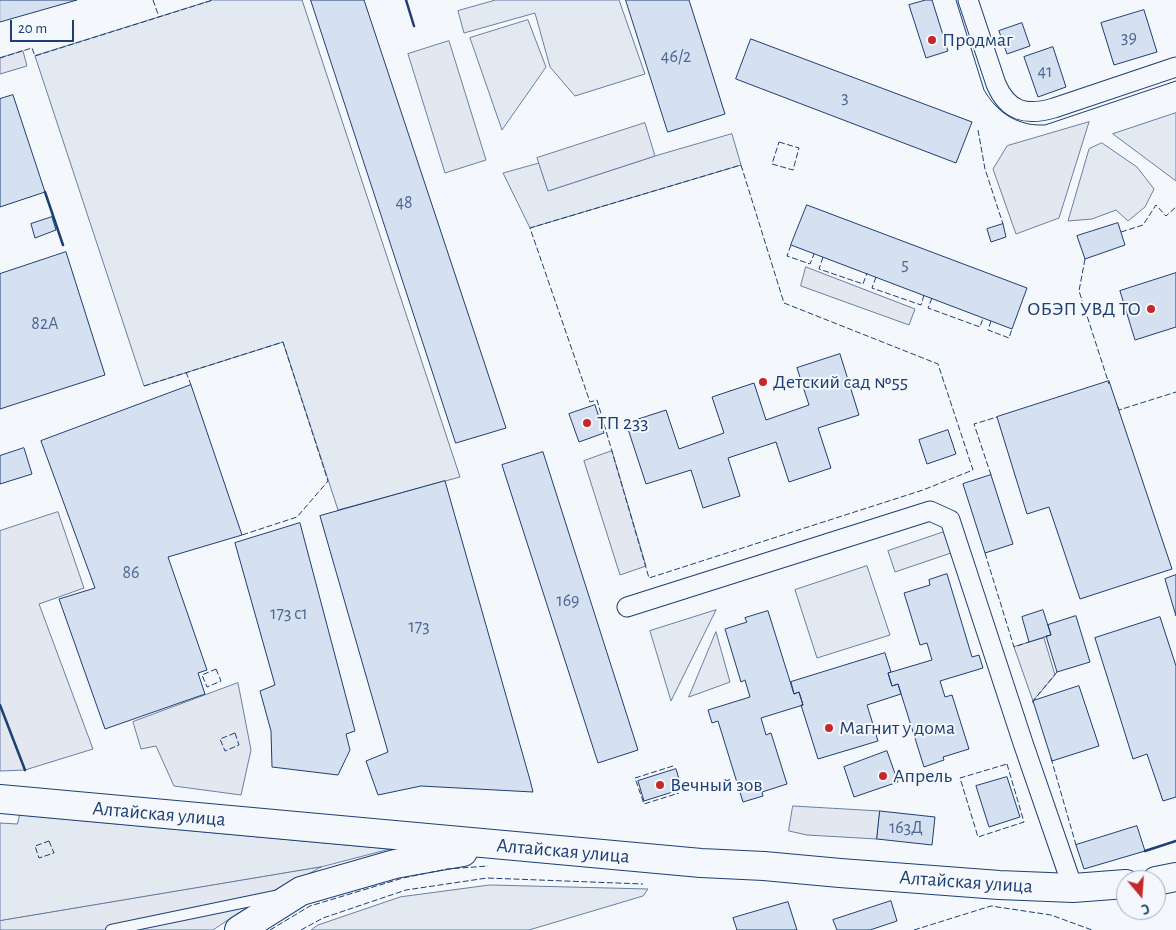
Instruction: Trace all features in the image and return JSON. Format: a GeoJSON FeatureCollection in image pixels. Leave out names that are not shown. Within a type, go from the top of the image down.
{"type":"FeatureCollection","features":[{"type":"Feature","properties":{"kind":"main road","name":"Алтайская улица"},"geometry":{"type":"LineString","coordinates":[[0,799],[701,863],[764,866],[990,884],[1073,888],[1116,885]]}},
{"type":"Feature","properties":{"kind":"main road"},"geometry":{"type":"LineString","coordinates":[[239,930],[301,891],[395,864],[507,846]]}},
{"type":"Feature","properties":{"kind":"street"},"geometry":{"type":"LineString","coordinates":[[968,0],[1000,94],[1008,103],[1019,109],[1029,112],[1040,112],[1176,67]]}},
{"type":"Feature","properties":{"kind":"street"},"geometry":{"type":"LineString","coordinates":[[627,607],[930,511],[950,520],[1073,888]]}},
{"type":"Feature","properties":{"kind":"lane"},"geometry":{"type":"LineString","coordinates":[[111,930],[301,891]]}},
{"type":"Feature","properties":{"kind":"shaded area"},"geometry":{"type":"Polygon","coordinates":[[[213,0],[302,0],[460,477],[338,510],[283,342],[144,386],[35,56],[213,0]]]}},
{"type":"Feature","properties":{"kind":"shaded area"},"geometry":{"type":"Polygon","coordinates":[[[496,0],[619,0],[645,74],[575,96],[550,67],[535,13],[464,33],[458,11],[496,0]]]}},
{"type":"Feature","properties":{"kind":"shaded area"},"geometry":{"type":"Polygon","coordinates":[[[528,20],[546,67],[502,130],[470,38],[528,20]]]}},
{"type":"Feature","properties":{"kind":"shaded area"},"geometry":{"type":"Polygon","coordinates":[[[449,41],[486,160],[445,173],[408,54],[449,41]]]}},
{"type":"Feature","properties":{"kind":"shaded area"},"geometry":{"type":"Polygon","coordinates":[[[23,51],[27,66],[0,74],[0,58],[23,51]]]}},
{"type":"Feature","properties":{"kind":"shaded area"},"geometry":{"type":"Polygon","coordinates":[[[1176,113],[1176,181],[1113,134],[1176,113]]]}},
{"type":"Feature","properties":{"kind":"shaded area"},"geometry":{"type":"Polygon","coordinates":[[[1089,122],[1059,218],[1016,234],[993,169],[1007,146],[1089,122]]]}},
{"type":"Feature","properties":{"kind":"shaded area"},"geometry":{"type":"Polygon","coordinates":[[[645,123],[655,156],[548,191],[537,158],[645,123]]]}},
{"type":"Feature","properties":{"kind":"shaded area"},"geometry":{"type":"Polygon","coordinates":[[[732,134],[741,165],[530,228],[503,173],[539,163],[548,191],[655,156],[732,134]]]}},
{"type":"Feature","properties":{"kind":"shaded area"},"geometry":{"type":"Polygon","coordinates":[[[1102,143],[1137,167],[1154,189],[1145,207],[1128,221],[1116,210],[1092,219],[1068,221],[1089,149],[1102,143]]]}},
{"type":"Feature","properties":{"kind":"shaded area"},"geometry":{"type":"Polygon","coordinates":[[[806,267],[915,309],[909,325],[801,286],[806,267]]]}},
{"type":"Feature","properties":{"kind":"shaded area"},"geometry":{"type":"Polygon","coordinates":[[[612,451],[646,566],[620,575],[584,461],[612,451]]]}},
{"type":"Feature","properties":{"kind":"shaded area"},"geometry":{"type":"Polygon","coordinates":[[[58,512],[84,588],[39,604],[93,749],[25,770],[0,771],[0,531],[58,512]]]}},
{"type":"Feature","properties":{"kind":"shaded area"},"geometry":{"type":"Polygon","coordinates":[[[950,530],[957,551],[895,572],[888,551],[950,530]]]}},
{"type":"Feature","properties":{"kind":"shaded area"},"geometry":{"type":"Polygon","coordinates":[[[867,566],[890,635],[817,658],[795,590],[867,566]]]}},
{"type":"Feature","properties":{"kind":"shaded area"},"geometry":{"type":"Polygon","coordinates":[[[716,610],[671,701],[650,631],[716,610]]]}},
{"type":"Feature","properties":{"kind":"shaded area"},"geometry":{"type":"Polygon","coordinates":[[[716,632],[730,682],[689,697],[716,632]]]}},
{"type":"Feature","properties":{"kind":"shaded area"},"geometry":{"type":"Polygon","coordinates":[[[1044,638],[1055,675],[1033,701],[1014,647],[1044,638]]]}},
{"type":"Feature","properties":{"kind":"shaded area"},"geometry":{"type":"Polygon","coordinates":[[[238,683],[251,750],[241,795],[174,786],[156,746],[141,749],[133,722],[238,683]]]}},
{"type":"Feature","properties":{"kind":"shaded area"},"geometry":{"type":"Polygon","coordinates":[[[793,806],[880,811],[877,839],[807,835],[789,831],[793,806]]]}},
{"type":"Feature","properties":{"kind":"shaded area"},"geometry":{"type":"Polygon","coordinates":[[[20,815],[390,849],[321,867],[0,921],[0,823],[17,824],[20,815]]]}},
{"type":"Feature","properties":{"kind":"shaded area"},"geometry":{"type":"Polygon","coordinates":[[[321,867],[237,914],[213,930],[0,930],[0,921],[321,867]]]}},
{"type":"Feature","properties":{"kind":"shaded area"},"geometry":{"type":"Polygon","coordinates":[[[490,885],[648,889],[643,896],[529,930],[311,930],[318,925],[400,897],[490,885]]]}},
{"type":"Feature","properties":{"kind":"building"},"geometry":{"type":"Polygon","coordinates":[[[0,0],[77,0],[0,22],[0,0]]]}},
{"type":"Feature","properties":{"kind":"building"},"geometry":{"type":"Polygon","coordinates":[[[311,0],[364,0],[506,428],[456,443],[311,0]]]}},
{"type":"Feature","properties":{"kind":"building"},"geometry":{"type":"Polygon","coordinates":[[[626,0],[689,0],[725,114],[668,132],[626,0]]]}},
{"type":"Feature","properties":{"kind":"building","name":"Продмаг"},"geometry":{"type":"Polygon","coordinates":[[[932,0],[948,51],[926,58],[909,5],[932,0]]]}},
{"type":"Feature","properties":{"kind":"building"},"geometry":{"type":"Polygon","coordinates":[[[1144,10],[1157,52],[1114,65],[1101,23],[1144,10]]]}},
{"type":"Feature","properties":{"kind":"building"},"geometry":{"type":"Polygon","coordinates":[[[1022,23],[1030,46],[1007,54],[999,31],[1022,23]]]}},
{"type":"Feature","properties":{"kind":"building"},"geometry":{"type":"Polygon","coordinates":[[[751,39],[972,122],[956,163],[736,79],[751,39]]]}},
{"type":"Feature","properties":{"kind":"building"},"geometry":{"type":"Polygon","coordinates":[[[1053,47],[1066,87],[1038,97],[1024,57],[1053,47]]]}},
{"type":"Feature","properties":{"kind":"building"},"geometry":{"type":"Polygon","coordinates":[[[13,95],[45,192],[0,207],[0,99],[13,95]]]}},
{"type":"Feature","properties":{"kind":"building"},"geometry":{"type":"Polygon","coordinates":[[[807,205],[1027,288],[1012,329],[791,245],[807,205]]]}},
{"type":"Feature","properties":{"kind":"building"},"geometry":{"type":"Polygon","coordinates":[[[52,217],[56,230],[35,238],[31,224],[52,217]]]}},
{"type":"Feature","properties":{"kind":"building"},"geometry":{"type":"Polygon","coordinates":[[[1118,223],[1125,245],[1085,259],[1077,236],[1118,223]]]}},
{"type":"Feature","properties":{"kind":"building"},"geometry":{"type":"Polygon","coordinates":[[[1003,224],[1006,237],[991,242],[987,229],[1003,224]]]}},
{"type":"Feature","properties":{"kind":"building"},"geometry":{"type":"Polygon","coordinates":[[[66,252],[105,375],[0,409],[0,274],[66,252]]]}},
{"type":"Feature","properties":{"kind":"building","name":"ОБЭП УВД ТО"},"geometry":{"type":"Polygon","coordinates":[[[1176,273],[1176,327],[1135,340],[1120,291],[1176,273]]]}},
{"type":"Feature","properties":{"kind":"building"},"geometry":{"type":"Polygon","coordinates":[[[840,354],[859,415],[818,428],[831,468],[789,482],[776,442],[728,458],[740,496],[703,508],[691,470],[646,484],[626,423],[666,410],[679,449],[724,433],[712,397],[754,383],[766,420],[809,405],[797,368],[840,354]]]}},
{"type":"Feature","properties":{"kind":"building"},"geometry":{"type":"Polygon","coordinates":[[[1109,381],[1172,569],[1080,599],[1049,507],[1027,514],[997,417],[1109,381]]]}},
{"type":"Feature","properties":{"kind":"building"},"geometry":{"type":"Polygon","coordinates":[[[191,385],[242,535],[168,557],[207,670],[198,673],[205,694],[105,729],[59,599],[95,588],[41,441],[191,385]]]}},
{"type":"Feature","properties":{"kind":"building","name":"ТП 233"},"geometry":{"type":"Polygon","coordinates":[[[595,405],[604,433],[579,442],[569,414],[595,405]]]}},
{"type":"Feature","properties":{"kind":"building"},"geometry":{"type":"Polygon","coordinates":[[[948,430],[956,454],[927,464],[919,440],[948,430]]]}},
{"type":"Feature","properties":{"kind":"building"},"geometry":{"type":"Polygon","coordinates":[[[24,448],[32,474],[0,484],[0,456],[24,448]]]}},
{"type":"Feature","properties":{"kind":"building"},"geometry":{"type":"Polygon","coordinates":[[[543,452],[638,750],[598,763],[502,465],[543,452]]]}},
{"type":"Feature","properties":{"kind":"building"},"geometry":{"type":"Polygon","coordinates":[[[991,475],[1013,544],[985,553],[963,484],[991,475]]]}},
{"type":"Feature","properties":{"kind":"building"},"geometry":{"type":"Polygon","coordinates":[[[445,481],[533,792],[421,786],[378,795],[366,761],[388,752],[320,516],[445,481]]]}},
{"type":"Feature","properties":{"kind":"building"},"geometry":{"type":"Polygon","coordinates":[[[300,523],[355,731],[346,734],[350,750],[338,775],[272,767],[271,731],[260,691],[275,685],[235,543],[300,523]]]}},
{"type":"Feature","properties":{"kind":"building"},"geometry":{"type":"Polygon","coordinates":[[[947,574],[972,657],[979,655],[983,668],[940,681],[945,697],[952,695],[969,749],[943,757],[944,760],[924,767],[898,684],[892,686],[888,673],[932,660],[927,643],[920,645],[904,593],[930,585],[929,580],[947,574]]]}},
{"type":"Feature","properties":{"kind":"building"},"geometry":{"type":"Polygon","coordinates":[[[1176,575],[1176,616],[1165,579],[1176,575]]]}},
{"type":"Feature","properties":{"kind":"building"},"geometry":{"type":"Polygon","coordinates":[[[1043,610],[1051,635],[1029,642],[1022,617],[1043,610]]]}},
{"type":"Feature","properties":{"kind":"building"},"geometry":{"type":"Polygon","coordinates":[[[768,611],[794,694],[799,692],[803,705],[761,718],[766,735],[771,733],[787,784],[762,792],[763,796],[743,802],[718,721],[712,723],[708,710],[750,697],[745,680],[741,682],[725,629],[747,622],[745,618],[768,611]]]}},
{"type":"Feature","properties":{"kind":"building"},"geometry":{"type":"Polygon","coordinates":[[[1076,616],[1090,662],[1057,672],[1046,636],[1051,635],[1048,625],[1076,616]]]}},
{"type":"Feature","properties":{"kind":"building"},"geometry":{"type":"Polygon","coordinates":[[[1160,617],[1176,666],[1176,797],[1163,801],[1147,754],[1133,759],[1095,638],[1160,617]]]}},
{"type":"Feature","properties":{"kind":"building"},"geometry":{"type":"Polygon","coordinates":[[[885,653],[891,672],[888,673],[892,686],[898,684],[901,694],[867,705],[878,741],[818,759],[801,705],[803,705],[799,692],[794,694],[791,682],[885,653]]]}},
{"type":"Feature","properties":{"kind":"building"},"geometry":{"type":"Polygon","coordinates":[[[1079,686],[1099,746],[1052,761],[1033,701],[1079,686]]]}},
{"type":"Feature","properties":{"kind":"building"},"geometry":{"type":"Polygon","coordinates":[[[887,751],[898,782],[854,797],[844,767],[887,751]]]}},
{"type":"Feature","properties":{"kind":"building","name":"Вечный зов"},"geometry":{"type":"Polygon","coordinates":[[[676,769],[682,789],[644,801],[638,781],[676,769]]]}},
{"type":"Feature","properties":{"kind":"building"},"geometry":{"type":"Polygon","coordinates":[[[1007,777],[1020,817],[989,827],[976,786],[1007,777]]]}},
{"type":"Feature","properties":{"kind":"building"},"geometry":{"type":"Polygon","coordinates":[[[880,811],[935,817],[932,845],[877,839],[880,811]]]}},
{"type":"Feature","properties":{"kind":"building"},"geometry":{"type":"Polygon","coordinates":[[[1137,826],[1145,851],[1084,869],[1076,845],[1137,826]]]}},
{"type":"Feature","properties":{"kind":"building"},"geometry":{"type":"Polygon","coordinates":[[[891,901],[897,921],[870,930],[837,930],[833,920],[891,901]]]}},
{"type":"Feature","properties":{"kind":"building"},"geometry":{"type":"Polygon","coordinates":[[[788,902],[797,930],[737,930],[733,918],[788,902]]]}},
{"type":"Feature","properties":{"kind":"tram line"},"geometry":{"type":"LineString","coordinates":[[956,0],[984,90],[1002,112],[1021,122],[1045,125],[1176,81]]}},
{"type":"Feature","properties":{"kind":"fence"},"geometry":{"type":"LineString","coordinates":[[153,0],[159,17]]}},
{"type":"Feature","properties":{"kind":"fence"},"geometry":{"type":"LineString","coordinates":[[0,58],[32,48],[35,56],[213,0]]}},
{"type":"Feature","properties":{"kind":"fence"},"geometry":{"type":"LineString","coordinates":[[978,130],[985,169],[1003,224]]}},
{"type":"Feature","properties":{"kind":"fence"},"geometry":{"type":"LineString","coordinates":[[779,142],[799,148],[793,170],[772,164],[779,142]]}},
{"type":"Feature","properties":{"kind":"fence"},"geometry":{"type":"LineString","coordinates":[[741,165],[784,303],[938,364],[973,470],[923,490],[649,578],[597,400],[590,402],[530,228],[741,165]]}},
{"type":"Feature","properties":{"kind":"fence"},"geometry":{"type":"LineString","coordinates":[[1121,232],[1143,225],[1156,205],[1166,216],[1176,207]]}},
{"type":"Feature","properties":{"kind":"fence"},"geometry":{"type":"LineString","coordinates":[[791,245],[787,256],[810,264],[814,254]]}},
{"type":"Feature","properties":{"kind":"fence"},"geometry":{"type":"LineString","coordinates":[[823,257],[819,269],[863,284],[867,273]]}},
{"type":"Feature","properties":{"kind":"fence"},"geometry":{"type":"LineString","coordinates":[[1085,259],[1079,291],[1109,384]]}},
{"type":"Feature","properties":{"kind":"fence"},"geometry":{"type":"LineString","coordinates":[[876,277],[872,288],[921,305],[924,295]]}},
{"type":"Feature","properties":{"kind":"fence"},"geometry":{"type":"LineString","coordinates":[[932,298],[928,308],[980,327],[983,318]]}},
{"type":"Feature","properties":{"kind":"fence"},"geometry":{"type":"LineString","coordinates":[[991,321],[988,330],[1009,338],[1012,329]]}},
{"type":"Feature","properties":{"kind":"fence"},"geometry":{"type":"LineString","coordinates":[[144,386],[283,342],[328,481],[297,517],[242,535]]}},
{"type":"Feature","properties":{"kind":"fence"},"geometry":{"type":"LineString","coordinates":[[186,372],[191,385]]}},
{"type":"Feature","properties":{"kind":"fence"},"geometry":{"type":"LineString","coordinates":[[1118,407],[1119,410],[1176,392]]}},
{"type":"Feature","properties":{"kind":"fence"},"geometry":{"type":"LineString","coordinates":[[991,475],[974,424],[997,417]]}},
{"type":"Feature","properties":{"kind":"fence"},"geometry":{"type":"LineString","coordinates":[[985,553],[1014,647],[1029,642]]}},
{"type":"Feature","properties":{"kind":"fence"},"geometry":{"type":"LineString","coordinates":[[216,669],[221,681],[207,687],[202,675],[216,669]]}},
{"type":"Feature","properties":{"kind":"fence"},"geometry":{"type":"LineString","coordinates":[[1033,703],[1057,672]]}},
{"type":"Feature","properties":{"kind":"fence"},"geometry":{"type":"LineString","coordinates":[[235,733],[239,745],[225,751],[220,739],[235,733]]}},
{"type":"Feature","properties":{"kind":"fence"},"geometry":{"type":"LineString","coordinates":[[1051,758],[1076,845]]}},
{"type":"Feature","properties":{"kind":"fence"},"geometry":{"type":"LineString","coordinates":[[1007,764],[1024,822],[978,837],[960,778],[1007,764]]}},
{"type":"Feature","properties":{"kind":"fence"},"geometry":{"type":"LineString","coordinates":[[673,766],[635,778],[644,804],[679,793]]}},
{"type":"Feature","properties":{"kind":"fence"},"geometry":{"type":"LineString","coordinates":[[49,841],[54,853],[39,858],[35,846],[49,841]]}},
{"type":"Feature","properties":{"kind":"fence"},"geometry":{"type":"LineString","coordinates":[[270,930],[310,906],[403,878],[447,869],[488,866]]}},
{"type":"Feature","properties":{"kind":"fence"},"geometry":{"type":"LineString","coordinates":[[301,930],[323,918],[406,890],[487,878],[643,884]]}},
{"type":"Feature","properties":{"kind":"fence"},"geometry":{"type":"LineString","coordinates":[[914,930],[991,906],[1051,915],[1092,930]]}},
{"type":"Feature","properties":{"kind":"wall"},"geometry":{"type":"LineString","coordinates":[[406,0],[414,26]]}},
{"type":"Feature","properties":{"kind":"wall"},"geometry":{"type":"LineString","coordinates":[[45,192],[63,245]]}},
{"type":"Feature","properties":{"kind":"wall"},"geometry":{"type":"LineString","coordinates":[[0,705],[25,770]]}},
{"type":"Feature","properties":{"kind":"wall"},"geometry":{"type":"LineString","coordinates":[[1145,851],[1176,841]]}},
{"type":"Feature","properties":{"kind":"place","name":"Продмаг"},"geometry":{"type":"Point","coordinates":[932,40]}},
{"type":"Feature","properties":{"kind":"place","name":"ОБЭП УВД ТО"},"geometry":{"type":"Point","coordinates":[1151,309]}},
{"type":"Feature","properties":{"kind":"place","name":"Детский сад №55"},"geometry":{"type":"Point","coordinates":[763,382]}},
{"type":"Feature","properties":{"kind":"place","name":"ТП 233"},"geometry":{"type":"Point","coordinates":[587,423]}},
{"type":"Feature","properties":{"kind":"place","name":"Магнит у дома"},"geometry":{"type":"Point","coordinates":[829,728]}},
{"type":"Feature","properties":{"kind":"place","name":"Апрель"},"geometry":{"type":"Point","coordinates":[883,776]}},
{"type":"Feature","properties":{"kind":"place","name":"Вечный зов"},"geometry":{"type":"Point","coordinates":[660,785]}}]}
